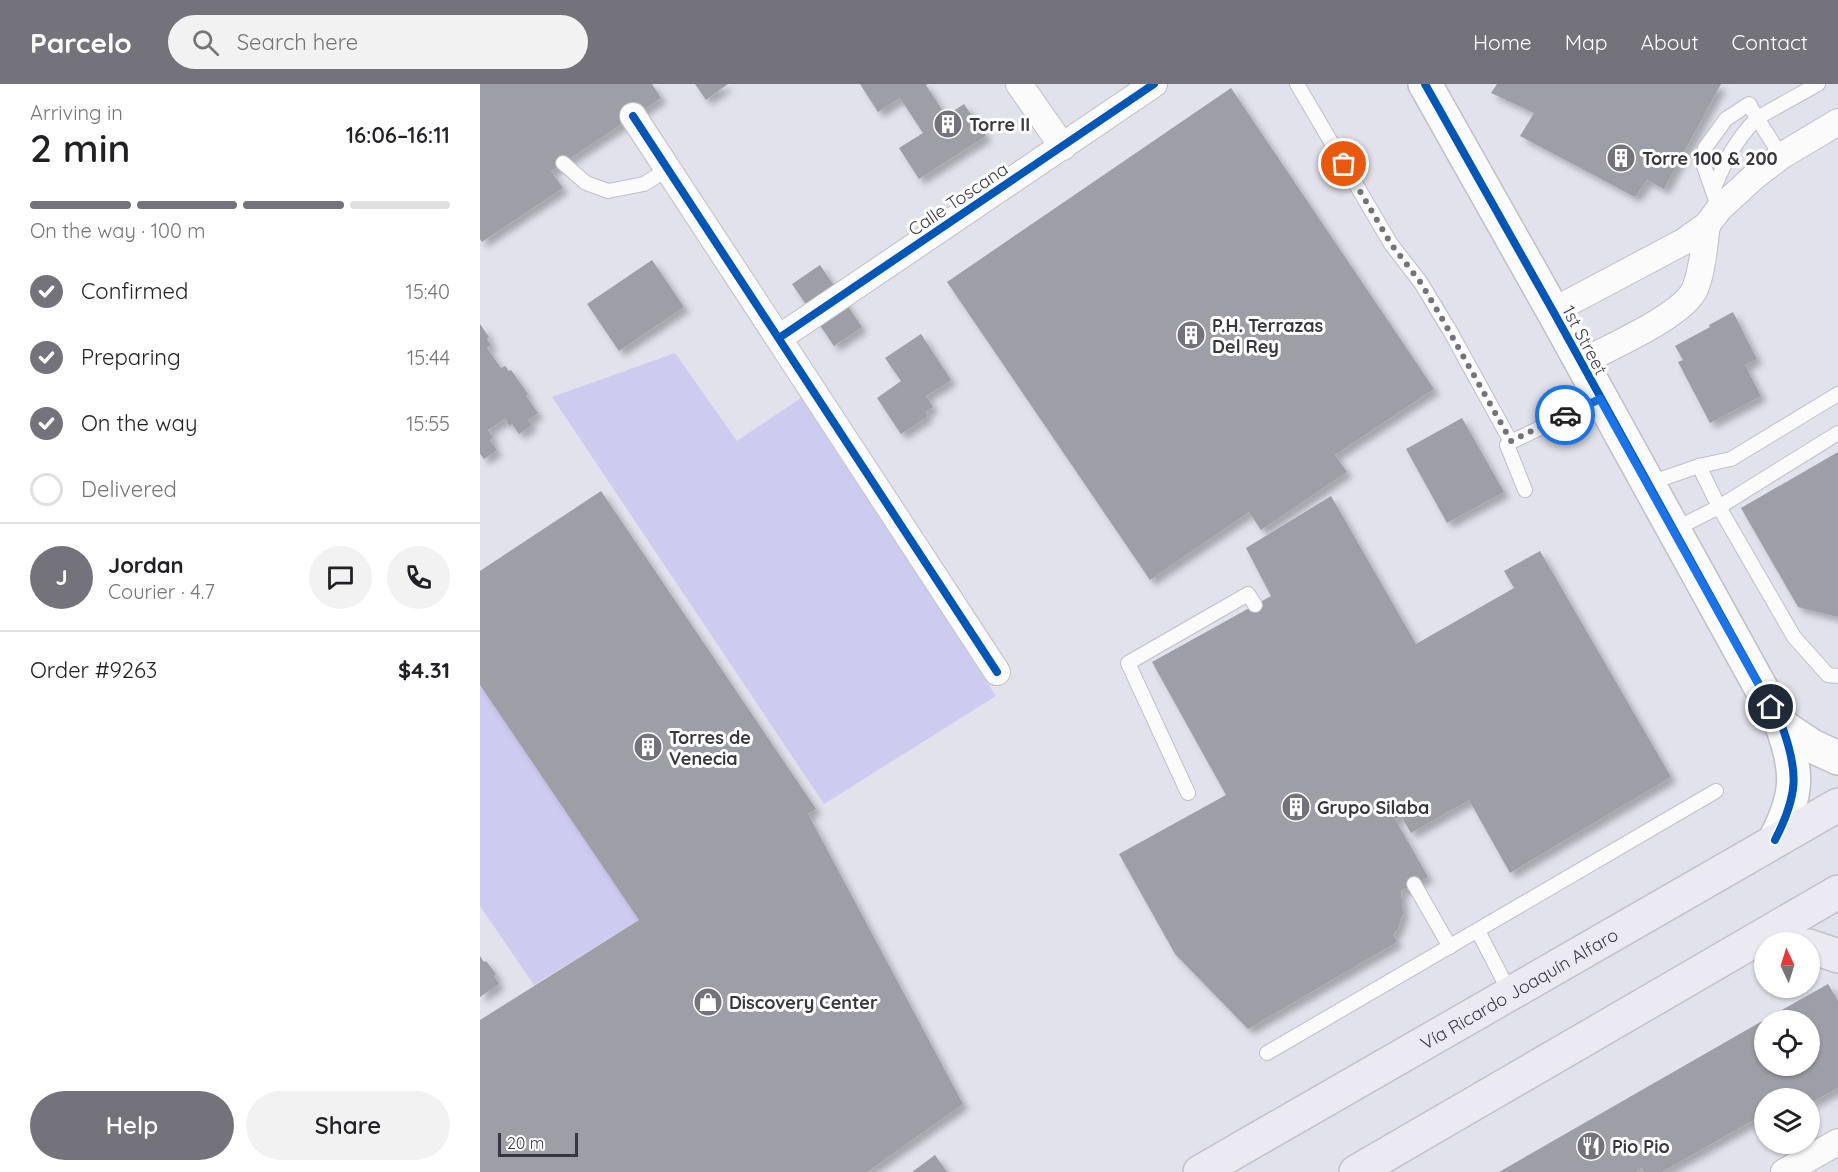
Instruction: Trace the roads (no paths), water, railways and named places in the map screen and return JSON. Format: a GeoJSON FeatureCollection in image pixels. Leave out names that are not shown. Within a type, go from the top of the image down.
{"type":"FeatureCollection","features":[{"type":"Feature","properties":{"kind":"main road","name":"Vía Ricardo Joaquín Alfaro"},"geometry":{"type":"LineString","coordinates":[[1200,1172],[1838,805]]}},
{"type":"Feature","properties":{"kind":"main road"},"geometry":{"type":"LineString","coordinates":[[1789,932],[1836,897]]}},
{"type":"Feature","properties":{"kind":"main road"},"geometry":{"type":"LineString","coordinates":[[1820,950],[1838,956]]}},
{"type":"Feature","properties":{"kind":"main road"},"geometry":{"type":"LineString","coordinates":[[1356,1172],[1754,953]]}},
{"type":"Feature","properties":{"kind":"street"},"geometry":{"type":"LineString","coordinates":[[1019,84],[1063,147]]}},
{"type":"Feature","properties":{"kind":"street","name":"Calle Toscana"},"geometry":{"type":"LineString","coordinates":[[779,338],[1154,84]]}},
{"type":"Feature","properties":{"kind":"street","name":"1st Street"},"geometry":{"type":"LineString","coordinates":[[1425,84],[1782,726],[1792,754],[1794,784],[1789,813],[1775,840]]}},
{"type":"Feature","properties":{"kind":"street"},"geometry":{"type":"LineString","coordinates":[[633,116],[997,672]]}},
{"type":"Feature","properties":{"kind":"street"},"geometry":{"type":"LineString","coordinates":[[1553,311],[1654,257],[1781,156],[1838,122]]}},
{"type":"Feature","properties":{"kind":"street"},"geometry":{"type":"LineString","coordinates":[[1580,363],[1660,320],[1688,301],[1700,274],[1713,208]]}},
{"type":"Feature","properties":{"kind":"street","name":"1st Street"},"geometry":{"type":"LineString","coordinates":[[1782,726],[1812,746],[1838,758]]}},
{"type":"Feature","properties":{"kind":"street"},"geometry":{"type":"LineString","coordinates":[[1784,1172],[1838,1142]]}},
{"type":"Feature","properties":{"kind":"lane"},"geometry":{"type":"LineString","coordinates":[[1297,84],[1391,244],[1421,283],[1444,321],[1511,441]]}},
{"type":"Feature","properties":{"kind":"lane"},"geometry":{"type":"LineString","coordinates":[[1713,208],[1721,172],[1739,137],[1757,118],[1818,84]]}},
{"type":"Feature","properties":{"kind":"lane"},"geometry":{"type":"LineString","coordinates":[[1713,208],[1703,163],[1705,148],[1726,119],[1749,104],[1781,156]]}},
{"type":"Feature","properties":{"kind":"lane"},"geometry":{"type":"LineString","coordinates":[[563,163],[586,183],[608,191],[644,184],[668,169]]}},
{"type":"Feature","properties":{"kind":"lane"},"geometry":{"type":"LineString","coordinates":[[1647,484],[1699,466],[1731,459],[1838,393]]}},
{"type":"Feature","properties":{"kind":"lane"},"geometry":{"type":"LineString","coordinates":[[1525,490],[1507,450],[1507,445],[1511,441],[1600,399]]}},
{"type":"Feature","properties":{"kind":"lane"},"geometry":{"type":"LineString","coordinates":[[1673,530],[1719,507],[1838,433]]}},
{"type":"Feature","properties":{"kind":"lane"},"geometry":{"type":"LineString","coordinates":[[1699,466],[1719,507],[1794,637],[1828,675],[1838,676]]}},
{"type":"Feature","properties":{"kind":"lane"},"geometry":{"type":"LineString","coordinates":[[1188,793],[1128,663],[1248,594],[1255,605]]}},
{"type":"Feature","properties":{"kind":"lane"},"geometry":{"type":"LineString","coordinates":[[1267,1053],[1716,791]]}},
{"type":"Feature","properties":{"kind":"lane"},"geometry":{"type":"LineString","coordinates":[[1414,884],[1450,947]]}},
{"type":"Feature","properties":{"kind":"lane"},"geometry":{"type":"LineString","coordinates":[[1478,931],[1509,993]]}},
{"type":"Feature","properties":{"kind":"place","name":"Torre II"},"geometry":{"type":"Point","coordinates":[948,124]}},
{"type":"Feature","properties":{"kind":"place","name":"Torre 100 & 200"},"geometry":{"type":"Point","coordinates":[1621,158]}},
{"type":"Feature","properties":{"kind":"place","name":"P.H. Terrazas Del Rey"},"geometry":{"type":"Point","coordinates":[1191,335]}},
{"type":"Feature","properties":{"kind":"place","name":"Torres de Venecia"},"geometry":{"type":"Point","coordinates":[648,747]}},
{"type":"Feature","properties":{"kind":"place","name":"Grupo Silaba"},"geometry":{"type":"Point","coordinates":[1296,807]}},
{"type":"Feature","properties":{"kind":"place","name":"Discovery Center"},"geometry":{"type":"Point","coordinates":[708,1002]}},
{"type":"Feature","properties":{"kind":"place","name":"Pio Pio"},"geometry":{"type":"Point","coordinates":[1591,1146]}}]}
